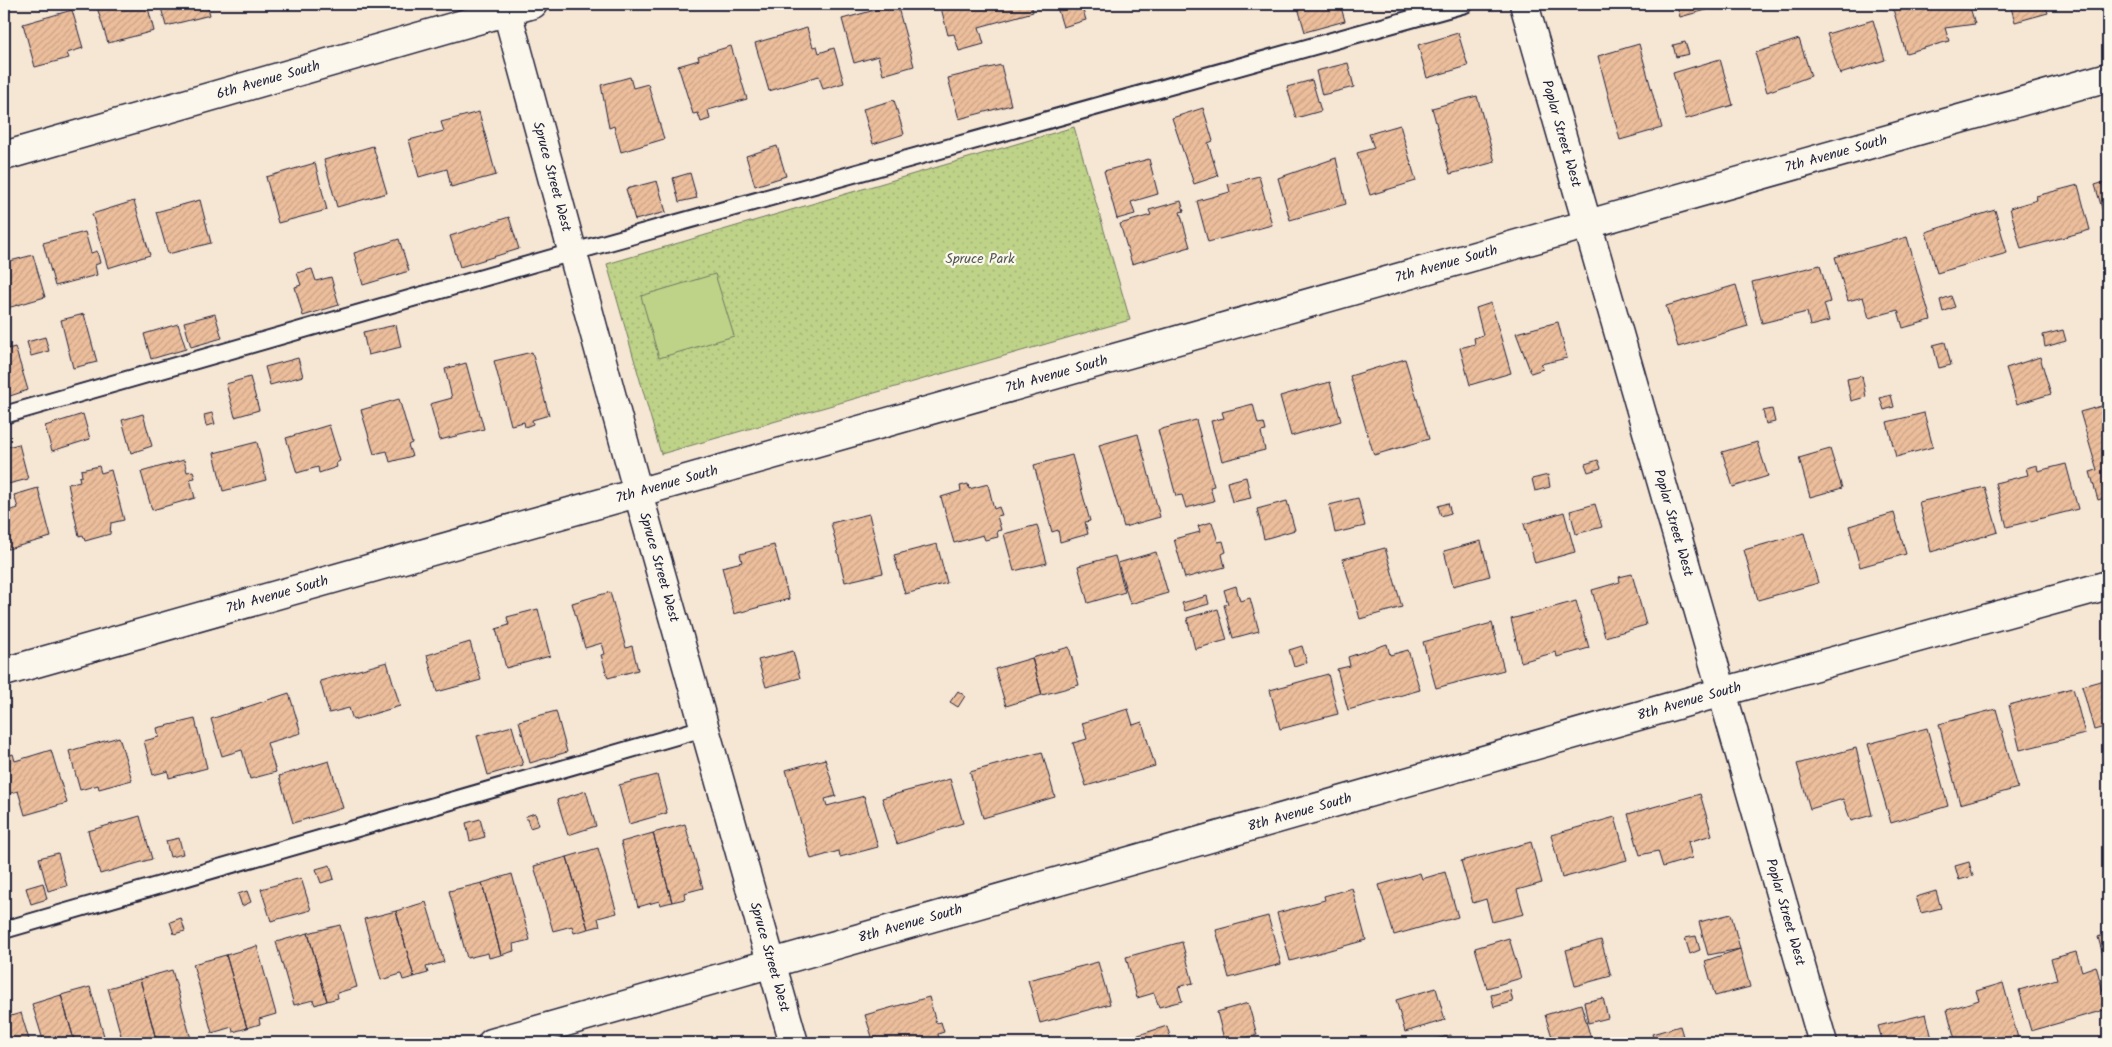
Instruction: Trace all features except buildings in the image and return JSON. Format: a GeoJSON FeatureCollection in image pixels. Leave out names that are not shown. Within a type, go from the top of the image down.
{"type":"FeatureCollection","features":[{"type":"Feature","properties":{"kind":"street","name":"6th Avenue South"},"geometry":{"type":"LineString","coordinates":[[4,156],[506,7],[533,4]]}},
{"type":"Feature","properties":{"kind":"street","name":"Poplar Street West"},"geometry":{"type":"LineString","coordinates":[[1524,4],[1823,1043]]}},
{"type":"Feature","properties":{"kind":"street","name":"Spruce Street West"},"geometry":{"type":"LineString","coordinates":[[506,7],[638,493],[794,1043]]}},
{"type":"Feature","properties":{"kind":"street","name":"7th Avenue South"},"geometry":{"type":"LineString","coordinates":[[4,672],[2108,76]]}},
{"type":"Feature","properties":{"kind":"street","name":"8th Avenue South"},"geometry":{"type":"LineString","coordinates":[[492,1043],[770,962],[1722,692],[2108,585]]}},
{"type":"Feature","properties":{"kind":"lane"},"geometry":{"type":"LineString","coordinates":[[4,415],[573,252],[1465,4]]}},
{"type":"Feature","properties":{"kind":"lane"},"geometry":{"type":"LineString","coordinates":[[4,930],[704,728]]}},
{"type":"Feature","properties":{"kind":"green space","name":"Spruce Park"},"geometry":{"type":"Polygon","coordinates":[[[1074,127],[1130,320],[661,454],[607,264],[1074,127]]]}},
{"type":"Feature","properties":{"kind":"green space"},"geometry":{"type":"Polygon","coordinates":[[[715,274],[734,336],[659,358],[641,296],[715,274]]]}}]}
